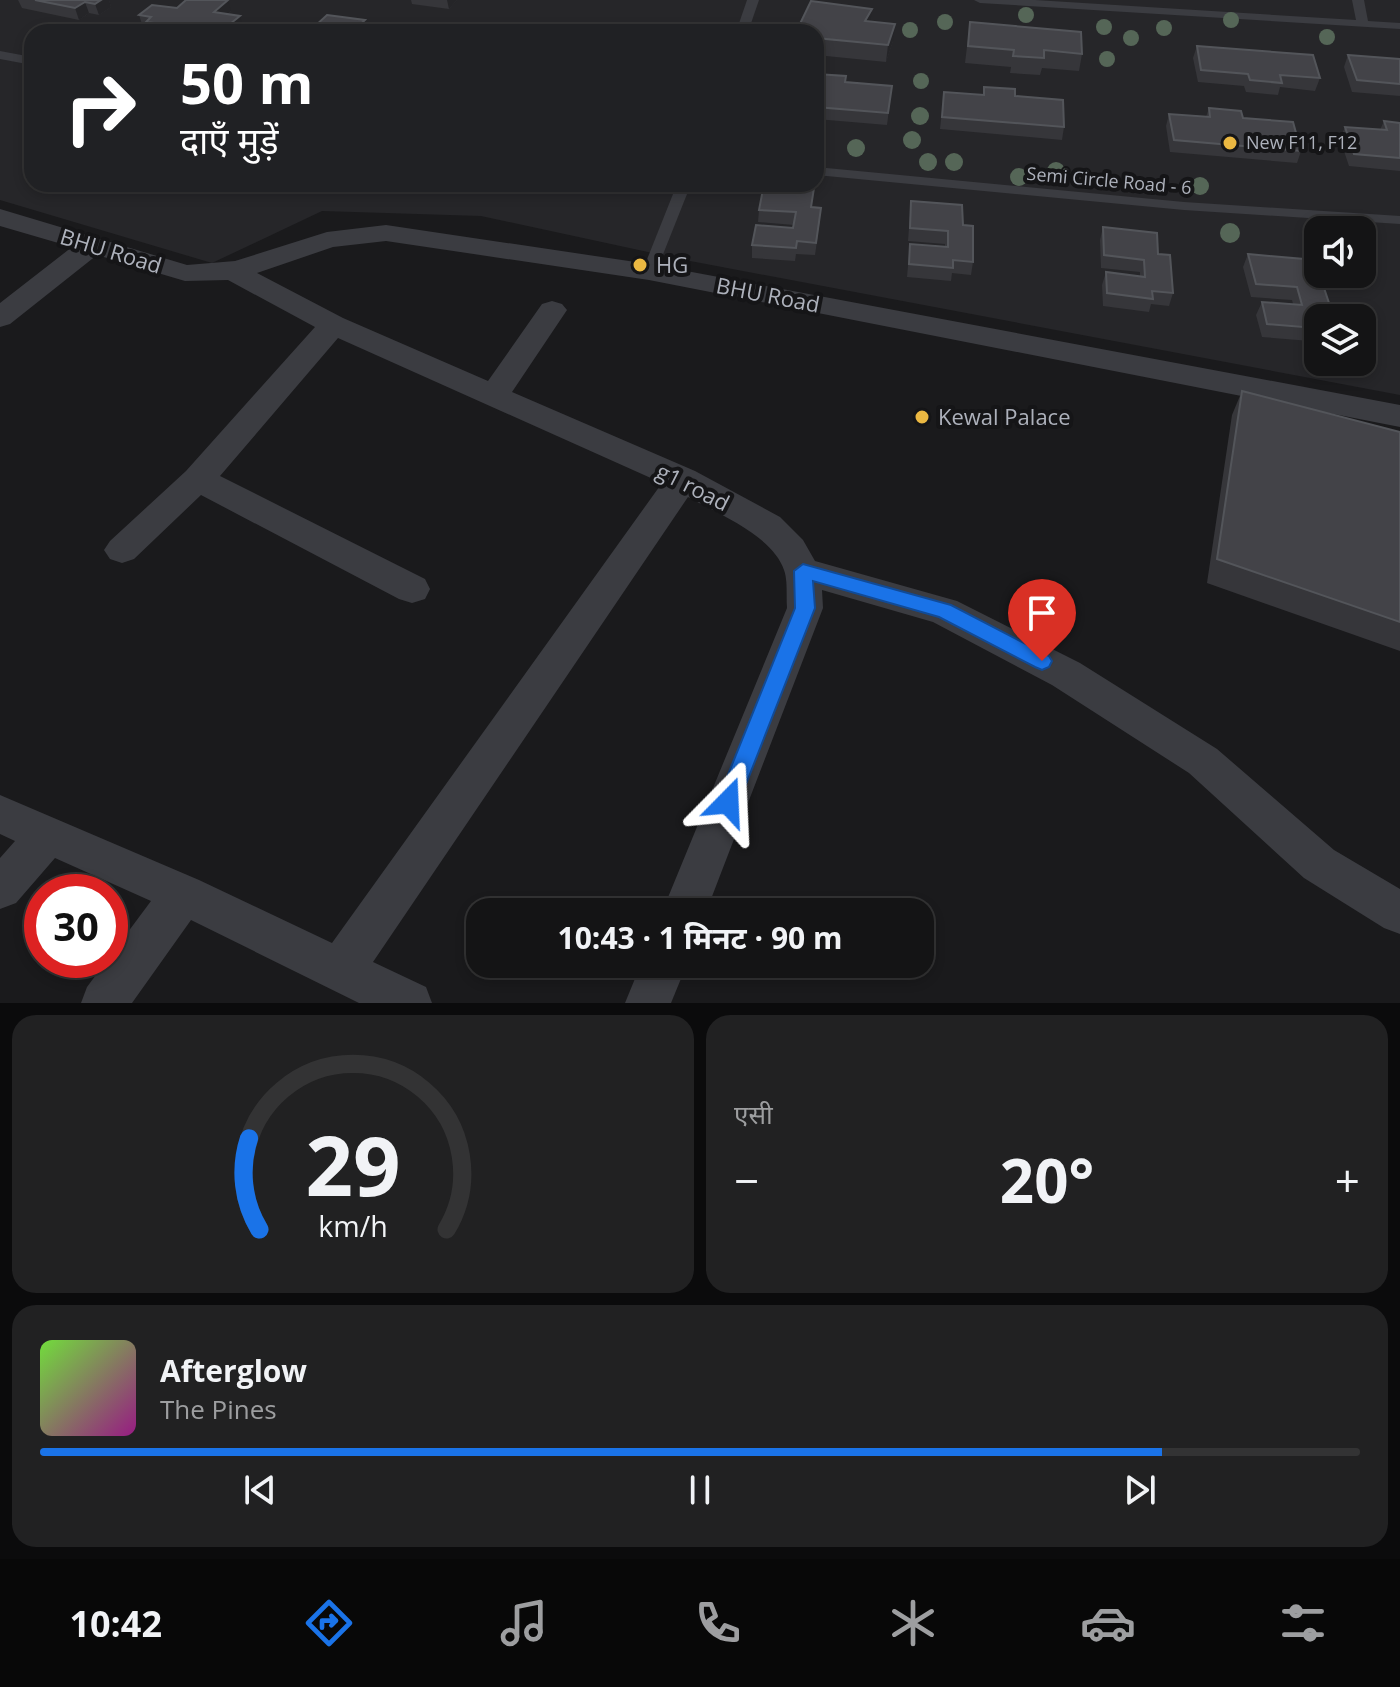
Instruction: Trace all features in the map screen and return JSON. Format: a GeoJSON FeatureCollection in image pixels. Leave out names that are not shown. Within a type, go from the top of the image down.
{"type":"FeatureCollection","features":[{"type":"Feature","properties":{"kind":"street","name":"BHU Road"},"geometry":{"type":"LineString","coordinates":[[0,217],[185,273],[208,275],[235,272],[351,234],[386,233],[649,272],[1400,416]]}},
{"type":"Feature","properties":{"kind":"street"},"geometry":{"type":"LineString","coordinates":[[0,318],[92,245]]}},
{"type":"Feature","properties":{"kind":"street","name":"g1 road"},"geometry":{"type":"LineString","coordinates":[[235,272],[333,325],[683,479],[768,526],[791,549],[803,571]]}},
{"type":"Feature","properties":{"kind":"street"},"geometry":{"type":"LineString","coordinates":[[493,397],[552,310]]}},
{"type":"Feature","properties":{"kind":"street"},"geometry":{"type":"LineString","coordinates":[[122,550],[198,479],[333,325]]}},
{"type":"Feature","properties":{"kind":"street"},"geometry":{"type":"LineString","coordinates":[[198,479],[412,589]]}},
{"type":"Feature","properties":{"kind":"street"},"geometry":{"type":"LineString","coordinates":[[341,969],[683,479]]}},
{"type":"Feature","properties":{"kind":"street"},"geometry":{"type":"LineString","coordinates":[[690,898],[805,608],[803,571],[944,611],[1066,674],[1203,761],[1319,864],[1400,913]]}},
{"type":"Feature","properties":{"kind":"street"},"geometry":{"type":"LineString","coordinates":[[0,814],[183,894],[409,1003]]}},
{"type":"Feature","properties":{"kind":"street"},"geometry":{"type":"LineString","coordinates":[[0,889],[48,835]]}},
{"type":"Feature","properties":{"kind":"street"},"geometry":{"type":"LineString","coordinates":[[104,1003],[183,894]]}},
{"type":"Feature","properties":{"kind":"street"},"geometry":{"type":"LineString","coordinates":[[648,1003],[658,978]]}},
{"type":"Feature","properties":{"kind":"lane"},"geometry":{"type":"LineString","coordinates":[[745,24],[753,0]]}},
{"type":"Feature","properties":{"kind":"lane"},"geometry":{"type":"LineString","coordinates":[[980,0],[1400,26]]}},
{"type":"Feature","properties":{"kind":"lane"},"geometry":{"type":"LineString","coordinates":[[1358,0],[1363,25]]}},
{"type":"Feature","properties":{"kind":"lane"},"geometry":{"type":"LineString","coordinates":[[0,55],[24,60]]}},
{"type":"Feature","properties":{"kind":"lane","name":"Semi Circle Road - 6"},"geometry":{"type":"LineString","coordinates":[[824,172],[1184,206],[1400,220]]}},
{"type":"Feature","properties":{"kind":"lane"},"geometry":{"type":"LineString","coordinates":[[649,272],[681,192]]}},
{"type":"Feature","properties":{"kind":"shaded area"},"geometry":{"type":"Polygon","coordinates":[[[0,0],[1400,0],[1400,395],[685,260],[481,216],[322,211],[212,263],[0,200],[0,0]]]}},
{"type":"Feature","properties":{"kind":"building"},"geometry":{"type":"Polygon","coordinates":[[[35,0],[101,0],[95,4],[85,2],[75,8],[35,0]]]}},
{"type":"Feature","properties":{"kind":"building"},"geometry":{"type":"Polygon","coordinates":[[[186,0],[228,0],[214,12],[240,16],[230,24],[162,24],[146,22],[151,17],[139,15],[152,5],[177,8],[186,0]]]}},
{"type":"Feature","properties":{"kind":"building"},"geometry":{"type":"Polygon","coordinates":[[[811,1],[872,9],[865,21],[895,24],[888,45],[824,39],[824,24],[800,24],[811,1]]]}},
{"type":"Feature","properties":{"kind":"building"},"geometry":{"type":"Polygon","coordinates":[[[327,15],[365,20],[361,24],[317,24],[327,15]]]}},
{"type":"Feature","properties":{"kind":"building"},"geometry":{"type":"Polygon","coordinates":[[[970,22],[1081,32],[1082,54],[1044,50],[1044,58],[1013,56],[1014,50],[968,46],[970,22]]]}},
{"type":"Feature","properties":{"kind":"building"},"geometry":{"type":"Polygon","coordinates":[[[1197,46],[1313,55],[1320,78],[1280,75],[1282,83],[1250,80],[1248,74],[1201,70],[1197,46]]]}},
{"type":"Feature","properties":{"kind":"building"},"geometry":{"type":"Polygon","coordinates":[[[1348,55],[1400,59],[1400,84],[1357,80],[1348,55]]]}},
{"type":"Feature","properties":{"kind":"building"},"geometry":{"type":"Polygon","coordinates":[[[824,75],[846,76],[845,82],[892,86],[888,113],[824,108],[824,75]]]}},
{"type":"Feature","properties":{"kind":"building"},"geometry":{"type":"Polygon","coordinates":[[[984,87],[1015,89],[1015,96],[1063,100],[1064,127],[942,117],[944,92],[984,95],[984,87]]]}},
{"type":"Feature","properties":{"kind":"building"},"geometry":{"type":"Polygon","coordinates":[[[1209,108],[1241,111],[1243,118],[1293,122],[1301,151],[1174,140],[1169,114],[1210,117],[1209,108]]]}},
{"type":"Feature","properties":{"kind":"building"},"geometry":{"type":"Polygon","coordinates":[[[1384,121],[1400,123],[1400,158],[1354,154],[1345,127],[1387,130],[1384,121]]]}},
{"type":"Feature","properties":{"kind":"building"},"geometry":{"type":"Polygon","coordinates":[[[762,192],[813,192],[811,207],[821,208],[816,243],[797,241],[796,248],[752,245],[756,225],[793,228],[796,212],[759,210],[762,192]]]}},
{"type":"Feature","properties":{"kind":"building"},"geometry":{"type":"Polygon","coordinates":[[[911,201],[962,205],[963,225],[973,226],[973,262],[953,260],[953,268],[909,264],[910,244],[948,247],[948,231],[910,228],[911,201]]]}},
{"type":"Feature","properties":{"kind":"building"},"geometry":{"type":"Polygon","coordinates":[[[1103,227],[1157,233],[1158,254],[1170,255],[1173,293],[1152,291],[1153,299],[1107,293],[1106,272],[1145,277],[1144,260],[1104,255],[1103,227]]]}},
{"type":"Feature","properties":{"kind":"building"},"geometry":{"type":"Polygon","coordinates":[[[1248,254],[1304,259],[1304,288],[1324,288],[1329,304],[1304,304],[1304,327],[1267,324],[1262,302],[1302,305],[1297,287],[1256,284],[1248,254]]]}},
{"type":"Feature","properties":{"kind":"building"},"geometry":{"type":"Polygon","coordinates":[[[1242,391],[1400,432],[1400,622],[1217,559],[1242,391]]]}},
{"type":"Feature","properties":{"kind":"place","name":"New F11, F12"},"geometry":{"type":"Point","coordinates":[1230,143]}},
{"type":"Feature","properties":{"kind":"place","name":"HG"},"geometry":{"type":"Point","coordinates":[640,265]}},
{"type":"Feature","properties":{"kind":"place","name":"Kewal Palace"},"geometry":{"type":"Point","coordinates":[922,417]}},
{"type":"Feature","properties":{"kind":"route"},"geometry":{"type":"LineString","coordinates":[[728,802],[805,608],[803,571],[944,611],[1042,661]]}}]}
